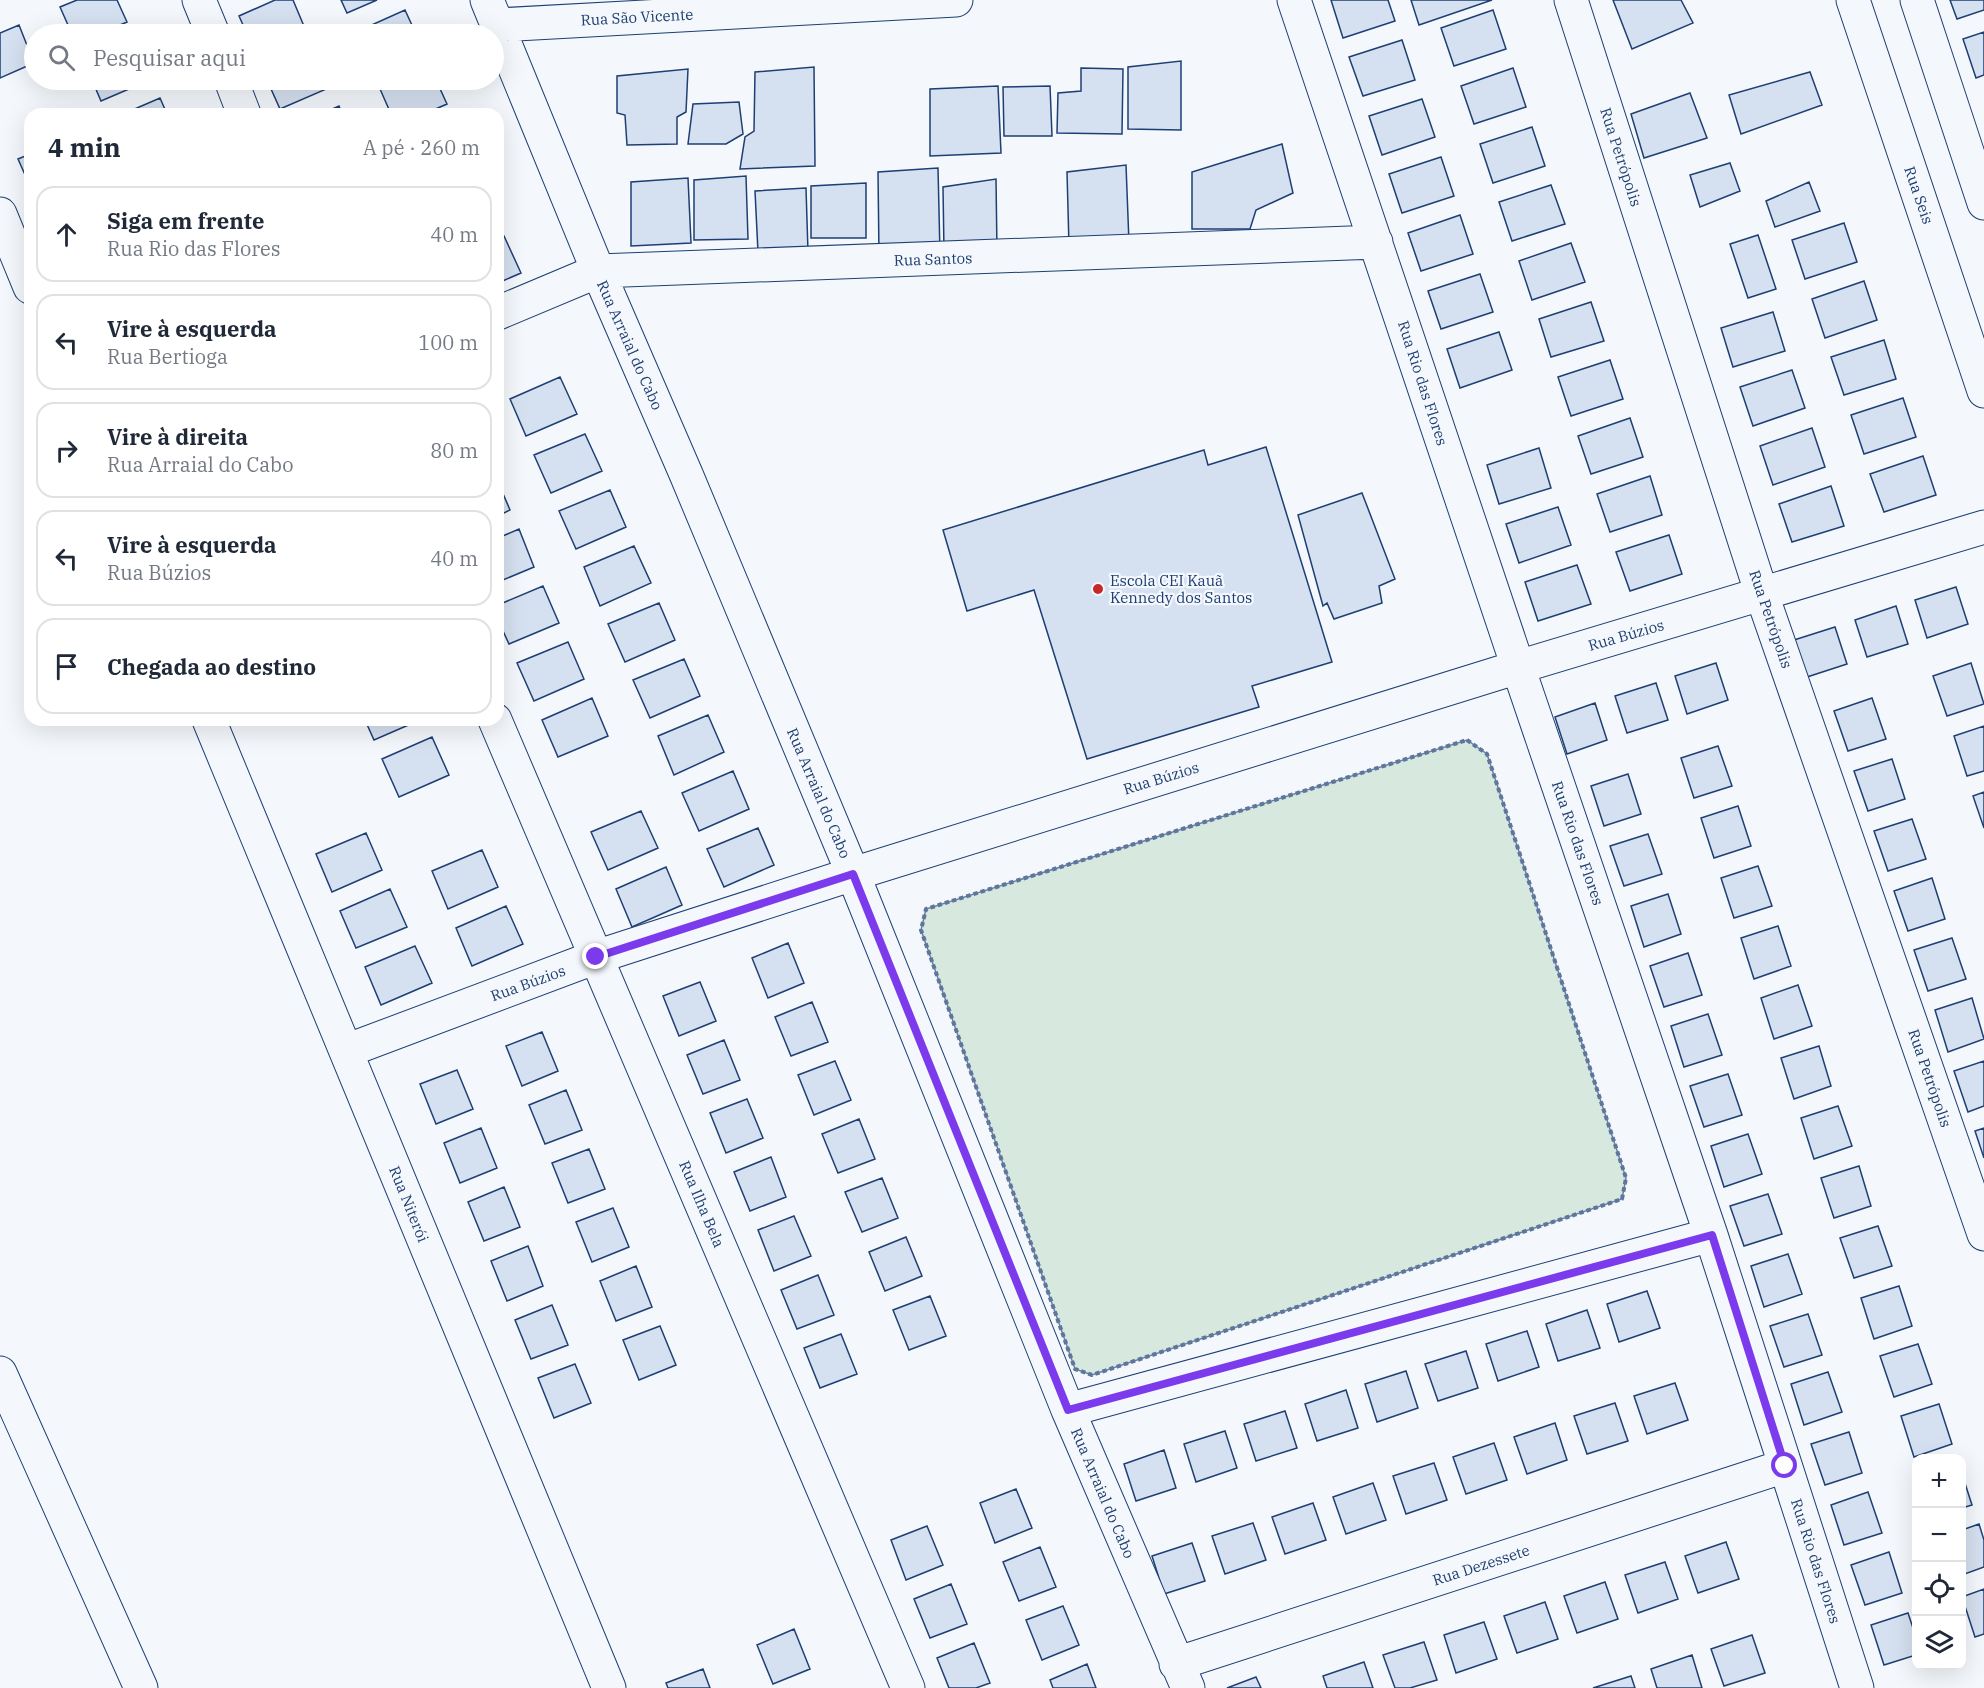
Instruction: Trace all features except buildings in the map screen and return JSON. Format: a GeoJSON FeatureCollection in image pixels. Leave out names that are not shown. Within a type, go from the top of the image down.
{"type":"FeatureCollection","features":[{"type":"Feature","properties":{"kind":"street"},"geometry":{"type":"LineString","coordinates":[[199,0],[209,24]]}},
{"type":"Feature","properties":{"kind":"street","name":"Rua São Vicente"},"geometry":{"type":"LineString","coordinates":[[492,12],[956,0]]}},
{"type":"Feature","properties":{"kind":"street","name":"Rua Rio das Flores"},"geometry":{"type":"LineString","coordinates":[[1293,0],[1712,1235],[1857,1688]]}},
{"type":"Feature","properties":{"kind":"street","name":"Rua Petrópolis"},"geometry":{"type":"LineString","coordinates":[[1571,0],[1762,595],[1984,1234]]}},
{"type":"Feature","properties":{"kind":"street","name":"Rua Seis"},"geometry":{"type":"LineString","coordinates":[[1853,0],[1984,391]]}},
{"type":"Feature","properties":{"kind":"street"},"geometry":{"type":"LineString","coordinates":[[1917,0],[1984,203]]}},
{"type":"Feature","properties":{"kind":"street","name":"Rua Arraial do Cabo"},"geometry":{"type":"LineString","coordinates":[[504,41],[598,271],[695,495],[853,874],[1068,1410],[1182,1676]]}},
{"type":"Feature","properties":{"kind":"street"},"geometry":{"type":"LineString","coordinates":[[235,90],[242,108]]}},
{"type":"Feature","properties":{"kind":"street"},"geometry":{"type":"LineString","coordinates":[[0,214],[24,272]]}},
{"type":"Feature","properties":{"kind":"street","name":"Rua Santos"},"geometry":{"type":"LineString","coordinates":[[504,310],[598,271],[1376,242]]}},
{"type":"Feature","properties":{"kind":"street","name":"Rua Búzios"},"geometry":{"type":"LineString","coordinates":[[346,1051],[596,957],[853,874],[1518,667],[1984,527]]}},
{"type":"Feature","properties":{"kind":"street","name":"Rua Niterói"},"geometry":{"type":"LineString","coordinates":[[211,726],[609,1688]]}},
{"type":"Feature","properties":{"kind":"street","name":"Rua Ilha Bela"},"geometry":{"type":"LineString","coordinates":[[498,726],[908,1688]]}},
{"type":"Feature","properties":{"kind":"street"},"geometry":{"type":"LineString","coordinates":[[1068,1410],[1712,1235]]}},
{"type":"Feature","properties":{"kind":"street"},"geometry":{"type":"LineString","coordinates":[[0,1373],[141,1688]]}},
{"type":"Feature","properties":{"kind":"street","name":"Rua Dezessete"},"geometry":{"type":"LineString","coordinates":[[1182,1676],[1785,1466]]}},
{"type":"Feature","properties":{"kind":"path"},"geometry":{"type":"LineString","coordinates":[[1467,740],[1487,754],[1626,1178],[1622,1199],[1092,1375],[1075,1369],[921,930],[926,909],[1467,740]]}},
{"type":"Feature","properties":{"kind":"shaded area"},"geometry":{"type":"Polygon","coordinates":[[[1467,740],[1487,754],[1626,1178],[1622,1199],[1092,1375],[1075,1369],[921,930],[926,909],[1467,740]]]}},
{"type":"Feature","properties":{"kind":"place","name":"Escola CEI Kauã Kennedy dos Santos"},"geometry":{"type":"Point","coordinates":[1098,589]}},
{"type":"Feature","properties":{"kind":"route"},"geometry":{"type":"LineString","coordinates":[[596,957],[853,874],[1068,1410],[1712,1235],[1785,1466]]}}]}
